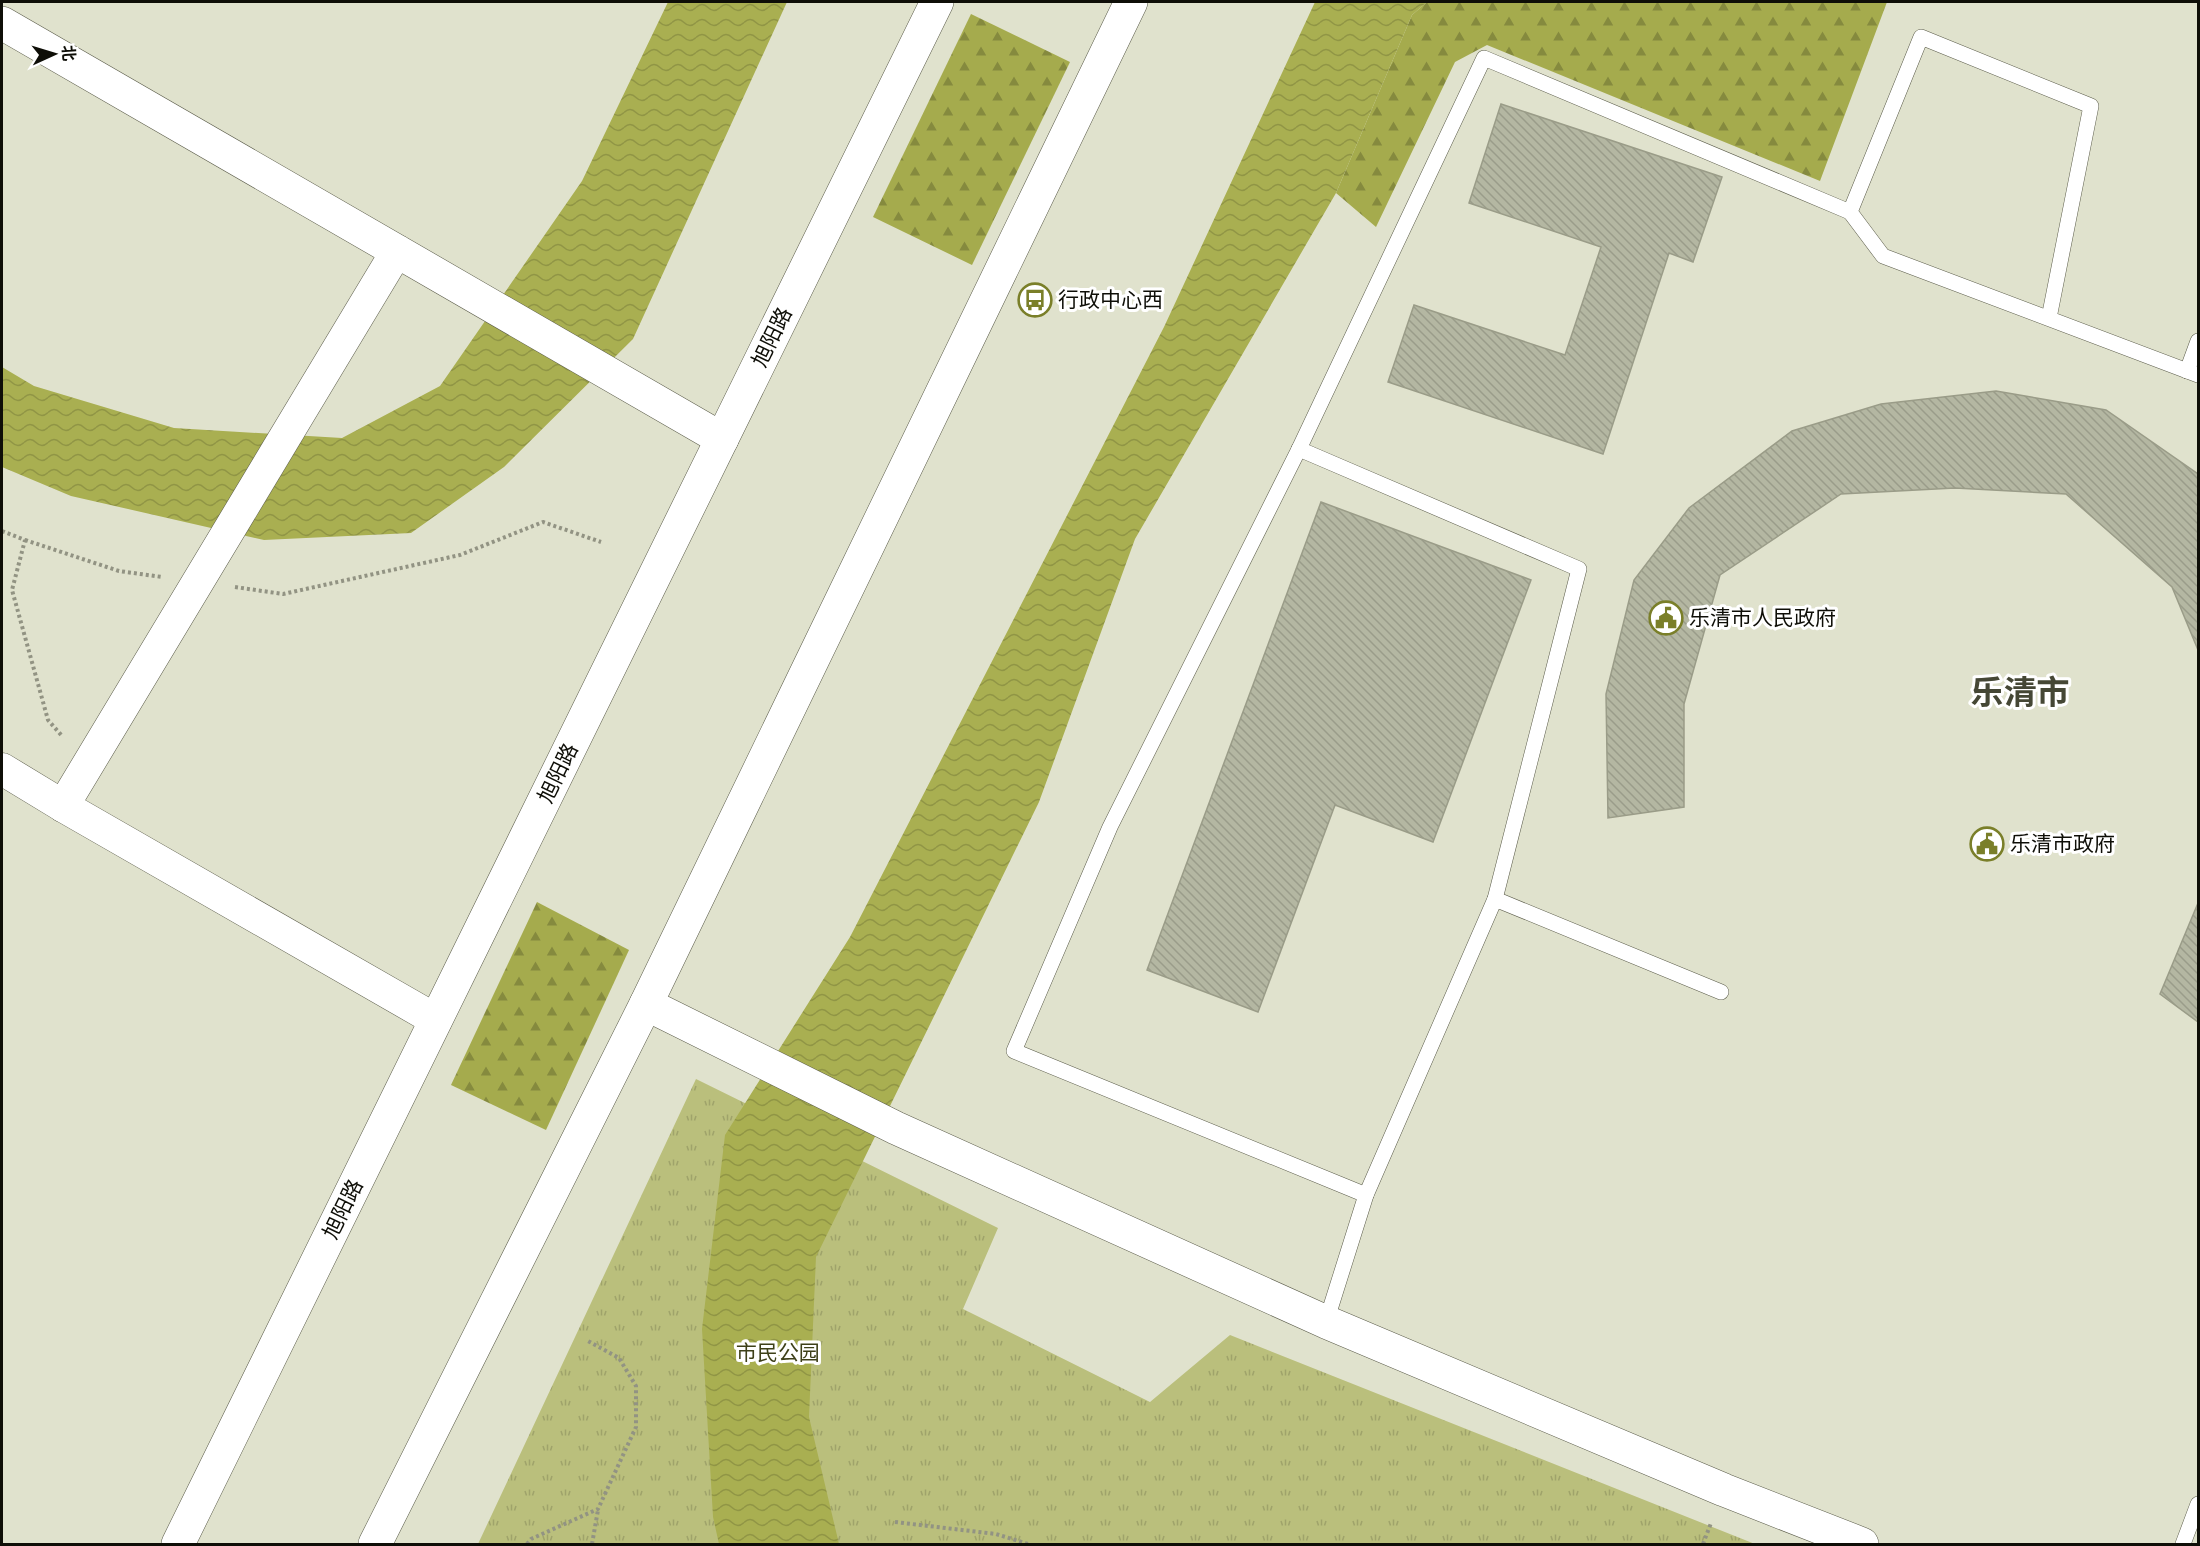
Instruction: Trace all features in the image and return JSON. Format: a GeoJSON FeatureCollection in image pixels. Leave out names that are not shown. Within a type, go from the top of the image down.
{"type":"FeatureCollection","features":[{"type":"Feature","properties":{"kind":"main road","name":"旭阳路"},"geometry":{"type":"LineString","coordinates":[[178,1545],[937,2]]}},
{"type":"Feature","properties":{"kind":"main road"},"geometry":{"type":"LineString","coordinates":[[375,1545],[645,1004],[1131,2]]}},
{"type":"Feature","properties":{"kind":"main road"},"geometry":{"type":"LineString","coordinates":[[2,23],[482,299],[609,376],[722,439]]}},
{"type":"Feature","properties":{"kind":"main road"},"geometry":{"type":"LineString","coordinates":[[645,1004],[896,1128],[1326,1322],[1724,1490],[1862,1545]]}},
{"type":"Feature","properties":{"kind":"street"},"geometry":{"type":"LineString","coordinates":[[63,806],[397,250]]}},
{"type":"Feature","properties":{"kind":"street"},"geometry":{"type":"LineString","coordinates":[[2,769],[436,1020]]}},
{"type":"Feature","properties":{"kind":"lane"},"geometry":{"type":"LineString","coordinates":[[1850,212],[1921,37],[2091,106],[2049,318]]}},
{"type":"Feature","properties":{"kind":"lane"},"geometry":{"type":"LineString","coordinates":[[1366,1195],[1014,1051],[1110,827],[1299,448],[1484,58],[1850,212],[1883,256],[2193,373],[2199,342]]}},
{"type":"Feature","properties":{"kind":"lane"},"geometry":{"type":"LineString","coordinates":[[1299,448],[1579,569],[1495,898],[1366,1195],[1326,1322]]}},
{"type":"Feature","properties":{"kind":"lane"},"geometry":{"type":"LineString","coordinates":[[1495,898],[1721,992]]}},
{"type":"Feature","properties":{"kind":"lane"},"geometry":{"type":"LineString","coordinates":[[2182,1545],[2197,1511]]}},
{"type":"Feature","properties":{"kind":"path"},"geometry":{"type":"LineString","coordinates":[[224,586],[283,594],[460,555],[543,522],[601,542]]}},
{"type":"Feature","properties":{"kind":"path"},"geometry":{"type":"LineString","coordinates":[[2,531],[119,571],[166,578]]}},
{"type":"Feature","properties":{"kind":"path"},"geometry":{"type":"LineString","coordinates":[[25,540],[12,590],[48,720],[87,765]]}},
{"type":"Feature","properties":{"kind":"path"},"geometry":{"type":"LineString","coordinates":[[588,1341],[619,1358],[636,1386],[636,1427],[598,1509],[592,1545]]}},
{"type":"Feature","properties":{"kind":"path"},"geometry":{"type":"LineString","coordinates":[[527,1545],[531,1539],[598,1509]]}},
{"type":"Feature","properties":{"kind":"path"},"geometry":{"type":"LineString","coordinates":[[894,1522],[996,1534],[1028,1545]]}},
{"type":"Feature","properties":{"kind":"green space"},"geometry":{"type":"Polygon","coordinates":[[[1427,2],[1887,2],[1820,181],[1487,45],[1455,62],[1376,227],[1336,193],[1412,15],[1427,2]]]}},
{"type":"Feature","properties":{"kind":"green space"},"geometry":{"type":"Polygon","coordinates":[[[971,14],[1070,62],[972,265],[873,217],[971,14]]]}},
{"type":"Feature","properties":{"kind":"green space"},"geometry":{"type":"Polygon","coordinates":[[[537,902],[629,950],[546,1130],[451,1085],[537,902]]]}},
{"type":"Feature","properties":{"kind":"green space","name":"市民公园"},"geometry":{"type":"Polygon","coordinates":[[[696,1079],[998,1228],[963,1309],[1150,1402],[1230,1335],[1755,1544],[478,1544],[696,1079]]]}},
{"type":"Feature","properties":{"kind":"water"},"geometry":{"type":"Polygon","coordinates":[[[668,2],[787,2],[633,339],[504,467],[411,533],[264,540],[71,496],[2,467],[2,367],[34,386],[174,428],[342,438],[440,386],[582,181],[668,2]]]}},
{"type":"Feature","properties":{"kind":"water"},"geometry":{"type":"Polygon","coordinates":[[[1315,2],[1427,2],[1412,15],[1336,193],[1135,539],[1039,802],[816,1257],[809,1417],[839,1544],[719,1544],[713,1517],[702,1329],[725,1135],[850,937],[1164,327],[1315,2]]]}},
{"type":"Feature","properties":{"kind":"building"},"geometry":{"type":"Polygon","coordinates":[[[1501,104],[1722,177],[1693,262],[1669,253],[1603,454],[1388,382],[1414,305],[1565,355],[1601,247],[1469,203],[1501,104]]]}},
{"type":"Feature","properties":{"kind":"building","name":"乐清市人民政府"},"geometry":{"type":"Polygon","coordinates":[[[1996,391],[2106,410],[2198,474],[2198,650],[2172,587],[2066,494],[1955,488],[1841,494],[1720,575],[1684,704],[1684,807],[1608,818],[1606,694],[1634,580],[1689,508],[1792,431],[1881,404],[1996,391]]]}},
{"type":"Feature","properties":{"kind":"building"},"geometry":{"type":"Polygon","coordinates":[[[1321,502],[1531,580],[1433,842],[1335,805],[1258,1012],[1147,970],[1321,502]]]}},
{"type":"Feature","properties":{"kind":"building"},"geometry":{"type":"Polygon","coordinates":[[[2198,903],[2198,1022],[2160,994],[2198,903]]]}},
{"type":"Feature","properties":{"kind":"place","name":"行政中心西"},"geometry":{"type":"Point","coordinates":[1035,300]}},
{"type":"Feature","properties":{"kind":"place","name":"乐清市人民政府"},"geometry":{"type":"Point","coordinates":[1666,618]}},
{"type":"Feature","properties":{"kind":"place","name":"乐清市政府"},"geometry":{"type":"Point","coordinates":[1987,844]}},
{"type":"Feature","properties":{"kind":"district","name":"乐清市"},"geometry":{"type":"Point","coordinates":[2020,692]}}]}
